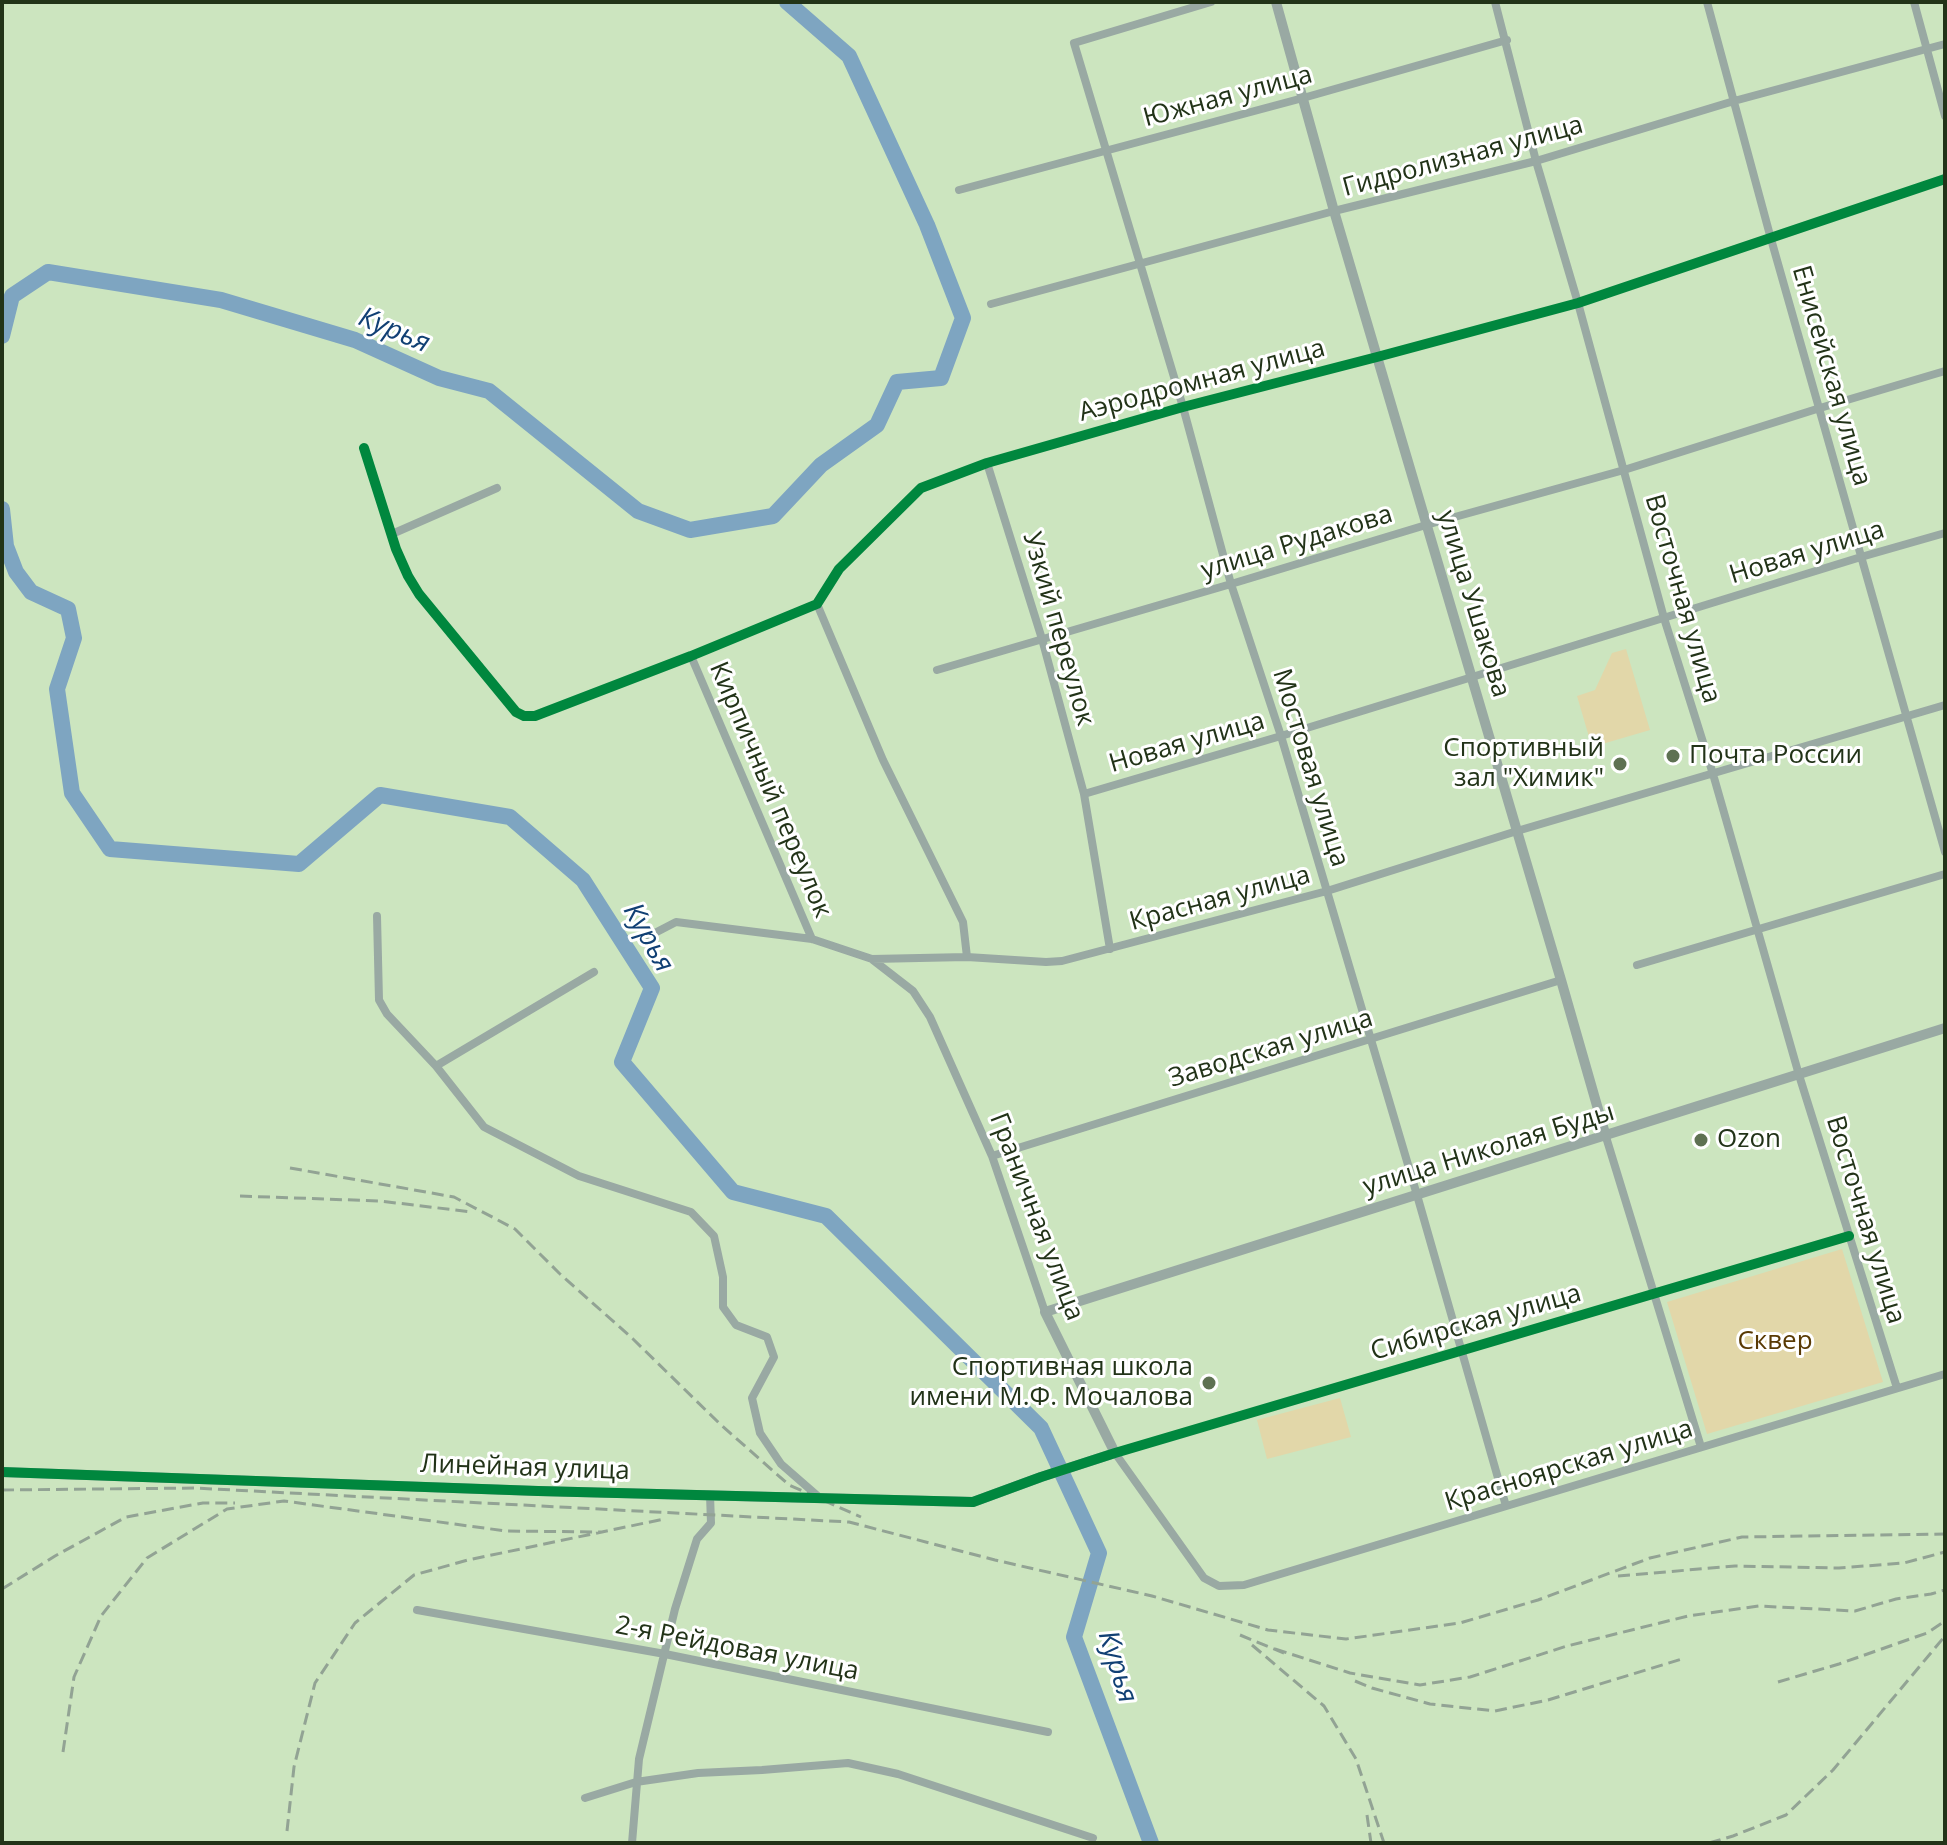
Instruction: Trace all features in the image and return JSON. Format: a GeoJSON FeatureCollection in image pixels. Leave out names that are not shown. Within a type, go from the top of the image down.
{"type":"FeatureCollection","features":[{"type":"Feature","properties":{"kind":"street","name":"Мостовая улица"},"geometry":{"type":"LineString","coordinates":[[1211,2],[1074,43],[1183,407],[1231,584],[1281,736],[1371,1039],[1506,1506]]}},
{"type":"Feature","properties":{"kind":"street","name":"улица Ушакова"},"geometry":{"type":"LineString","coordinates":[[1276,2],[1426,525],[1606,1137],[1701,1447]]}},
{"type":"Feature","properties":{"kind":"street","name":"Восточная улица"},"geometry":{"type":"LineString","coordinates":[[1495,2],[1536,161],[1664,618],[1713,774],[1799,1075],[1897,1388]]}},
{"type":"Feature","properties":{"kind":"street","name":"Енисейская улица"},"geometry":{"type":"LineString","coordinates":[[1707,2],[1945,852]]}},
{"type":"Feature","properties":{"kind":"street"},"geometry":{"type":"LineString","coordinates":[[1914,2],[1945,116]]}},
{"type":"Feature","properties":{"kind":"street","name":"Южная улица"},"geometry":{"type":"LineString","coordinates":[[959,190],[1507,40]]}},
{"type":"Feature","properties":{"kind":"street","name":"Гидролизная улица"},"geometry":{"type":"LineString","coordinates":[[991,304],[1334,211],[1536,161],[1734,101],[1945,44]]}},
{"type":"Feature","properties":{"kind":"street","name":"Аэродромная улица"},"geometry":{"type":"LineString","coordinates":[[817,604],[839,569],[921,488],[987,463],[1183,407],[1578,303],[1945,179]]}},
{"type":"Feature","properties":{"kind":"street","name":"улица Рудакова"},"geometry":{"type":"LineString","coordinates":[[937,670],[1426,525],[1624,470],[1945,371]]}},
{"type":"Feature","properties":{"kind":"street"},"geometry":{"type":"LineString","coordinates":[[364,448],[408,576],[419,594],[510,706],[524,716],[546,712],[817,604],[883,760],[963,922],[967,957]]}},
{"type":"Feature","properties":{"kind":"street","name":"Узкий переулок"},"geometry":{"type":"LineString","coordinates":[[987,463],[1042,639],[1084,794],[1110,949]]}},
{"type":"Feature","properties":{"kind":"street"},"geometry":{"type":"LineString","coordinates":[[392,534],[497,488]]}},
{"type":"Feature","properties":{"kind":"street","name":"Новая улица"},"geometry":{"type":"LineString","coordinates":[[1084,794],[1945,533]]}},
{"type":"Feature","properties":{"kind":"street","name":"Кирпичный переулок"},"geometry":{"type":"LineString","coordinates":[[691,656],[812,939]]}},
{"type":"Feature","properties":{"kind":"street","name":"Красная улица"},"geometry":{"type":"LineString","coordinates":[[649,936],[676,922],[812,939],[872,959],[967,957],[1062,961],[1327,891],[1517,831],[1945,705]]}},
{"type":"Feature","properties":{"kind":"street"},"geometry":{"type":"LineString","coordinates":[[1637,965],[1945,874]]}},
{"type":"Feature","properties":{"kind":"street"},"geometry":{"type":"LineString","coordinates":[[377,916],[379,1000],[387,1014],[436,1066],[484,1127],[579,1176],[691,1212],[714,1236],[723,1277],[723,1307],[736,1325],[767,1337],[774,1357],[752,1398],[760,1433],[781,1464],[820,1498]]}},
{"type":"Feature","properties":{"kind":"street","name":"Граничная улица"},"geometry":{"type":"LineString","coordinates":[[872,959],[913,991],[922,1003],[992,1156],[1045,1312],[1115,1453],[1204,1578]]}},
{"type":"Feature","properties":{"kind":"street"},"geometry":{"type":"LineString","coordinates":[[436,1066],[594,972]]}},
{"type":"Feature","properties":{"kind":"street","name":"Заводская улица"},"geometry":{"type":"LineString","coordinates":[[992,1156],[1561,980]]}},
{"type":"Feature","properties":{"kind":"street","name":"улица Николая Буды"},"geometry":{"type":"LineString","coordinates":[[1045,1312],[1945,1028]]}},
{"type":"Feature","properties":{"kind":"street","name":"Сибирская улица"},"geometry":{"type":"LineString","coordinates":[[1115,1453],[1849,1236]]}},
{"type":"Feature","properties":{"kind":"street","name":"Красноярская улица"},"geometry":{"type":"LineString","coordinates":[[1204,1578],[1219,1586],[1244,1585],[1945,1374]]}},
{"type":"Feature","properties":{"kind":"street","name":"Линейная улица"},"geometry":{"type":"LineString","coordinates":[[2,1472],[973,1502],[1115,1453]]}},
{"type":"Feature","properties":{"kind":"street"},"geometry":{"type":"LineString","coordinates":[[632,1843],[639,1759],[675,1609],[697,1539],[711,1523],[710,1495]]}},
{"type":"Feature","properties":{"kind":"street","name":"2-я Рейдовая улица"},"geometry":{"type":"LineString","coordinates":[[417,1610],[665,1654],[1048,1732]]}},
{"type":"Feature","properties":{"kind":"street"},"geometry":{"type":"LineString","coordinates":[[585,1798],[636,1782],[698,1773],[848,1763],[898,1774],[1093,1838]]}},
{"type":"Feature","properties":{"kind":"green space"},"geometry":{"type":"Polygon","coordinates":[[[1626,649],[1650,730],[1592,747],[1577,696],[1595,690],[1612,653],[1626,649]]]}},
{"type":"Feature","properties":{"kind":"green space","name":"Сквер"},"geometry":{"type":"Polygon","coordinates":[[[1842,1249],[1883,1382],[1707,1434],[1667,1302],[1842,1249]]]}},
{"type":"Feature","properties":{"kind":"green space"},"geometry":{"type":"Polygon","coordinates":[[[1340,1398],[1351,1437],[1267,1459],[1257,1420],[1340,1398]]]}},
{"type":"Feature","properties":{"kind":"waterway","name":"Курья"},"geometry":{"type":"LineString","coordinates":[[2,336],[12,296],[48,272],[221,300],[355,340],[439,378],[489,391],[638,511],[690,530],[773,516],[821,465],[877,425],[897,382],[941,378],[963,318],[927,225],[849,56],[787,2]]}},
{"type":"Feature","properties":{"kind":"waterway","name":"Курья"},"geometry":{"type":"LineString","coordinates":[[2,509],[6,546],[16,572],[31,592],[68,609],[74,638],[57,689],[72,793],[110,849],[299,864],[380,795],[510,817],[583,880],[652,988],[622,1062],[733,1192],[826,1216],[1041,1428],[1099,1553],[1074,1637],[1151,1843]]}},
{"type":"Feature","properties":{"kind":"railway"},"geometry":{"type":"LineString","coordinates":[[290,1168],[454,1197],[515,1229],[720,1424],[789,1485],[861,1517]]}},
{"type":"Feature","properties":{"kind":"railway"},"geometry":{"type":"LineString","coordinates":[[240,1196],[380,1201],[472,1212]]}},
{"type":"Feature","properties":{"kind":"railway"},"geometry":{"type":"LineString","coordinates":[[2,1490],[194,1488],[849,1522],[1152,1596],[1268,1630],[1346,1639],[1460,1623],[1538,1600],[1650,1558],[1742,1537],[1945,1534]]}},
{"type":"Feature","properties":{"kind":"railway"},"geometry":{"type":"LineString","coordinates":[[63,1752],[74,1677],[101,1616],[147,1558],[227,1509],[284,1501],[506,1531],[603,1532]]}},
{"type":"Feature","properties":{"kind":"railway"},"geometry":{"type":"LineString","coordinates":[[2,1589],[126,1517],[203,1503],[235,1503]]}},
{"type":"Feature","properties":{"kind":"railway"},"geometry":{"type":"LineString","coordinates":[[287,1831],[294,1767],[315,1683],[355,1623],[414,1575],[468,1560],[664,1519]]}},
{"type":"Feature","properties":{"kind":"railway"},"geometry":{"type":"LineString","coordinates":[[1618,1576],[1735,1566],[1839,1568],[1904,1563],[1945,1552]]}},
{"type":"Feature","properties":{"kind":"railway"},"geometry":{"type":"LineString","coordinates":[[1275,1649],[1350,1673],[1420,1685],[1470,1677],[1567,1646],[1688,1616],[1759,1606],[1855,1611],[1945,1590]]}},
{"type":"Feature","properties":{"kind":"railway"},"geometry":{"type":"LineString","coordinates":[[1778,1682],[1927,1633],[1945,1621]]}},
{"type":"Feature","properties":{"kind":"railway"},"geometry":{"type":"LineString","coordinates":[[1240,1635],[1284,1653]]}},
{"type":"Feature","properties":{"kind":"railway"},"geometry":{"type":"LineString","coordinates":[[1709,1843],[1786,1815],[1833,1770],[1945,1636]]}},
{"type":"Feature","properties":{"kind":"railway"},"geometry":{"type":"LineString","coordinates":[[1252,1645],[1324,1706],[1356,1759],[1384,1843]]}},
{"type":"Feature","properties":{"kind":"railway"},"geometry":{"type":"LineString","coordinates":[[1355,1681],[1430,1704],[1495,1711],[1548,1700],[1685,1658]]}},
{"type":"Feature","properties":{"kind":"railway"},"geometry":{"type":"LineString","coordinates":[[1367,1815],[1371,1843]]}},
{"type":"Feature","properties":{"kind":"cycle path"},"geometry":{"type":"LineString","coordinates":[[364,448],[396,549],[419,594],[516,712],[535,716],[817,604],[839,569],[921,488],[987,463],[1183,407],[1578,303],[1945,179]]}},
{"type":"Feature","properties":{"kind":"cycle path"},"geometry":{"type":"LineString","coordinates":[[2,1472],[538,1491],[973,1502],[1115,1453],[1849,1236]]}},
{"type":"Feature","properties":{"kind":"place","name":"Почта России"},"geometry":{"type":"Point","coordinates":[1673,756]}},
{"type":"Feature","properties":{"kind":"place","name":"Спортивный зал \"Химик\""},"geometry":{"type":"Point","coordinates":[1620,764]}},
{"type":"Feature","properties":{"kind":"place","name":"Ozon"},"geometry":{"type":"Point","coordinates":[1701,1140]}},
{"type":"Feature","properties":{"kind":"place","name":"Спортивная школа имени М.Ф. Мочалова"},"geometry":{"type":"Point","coordinates":[1209,1383]}}]}
